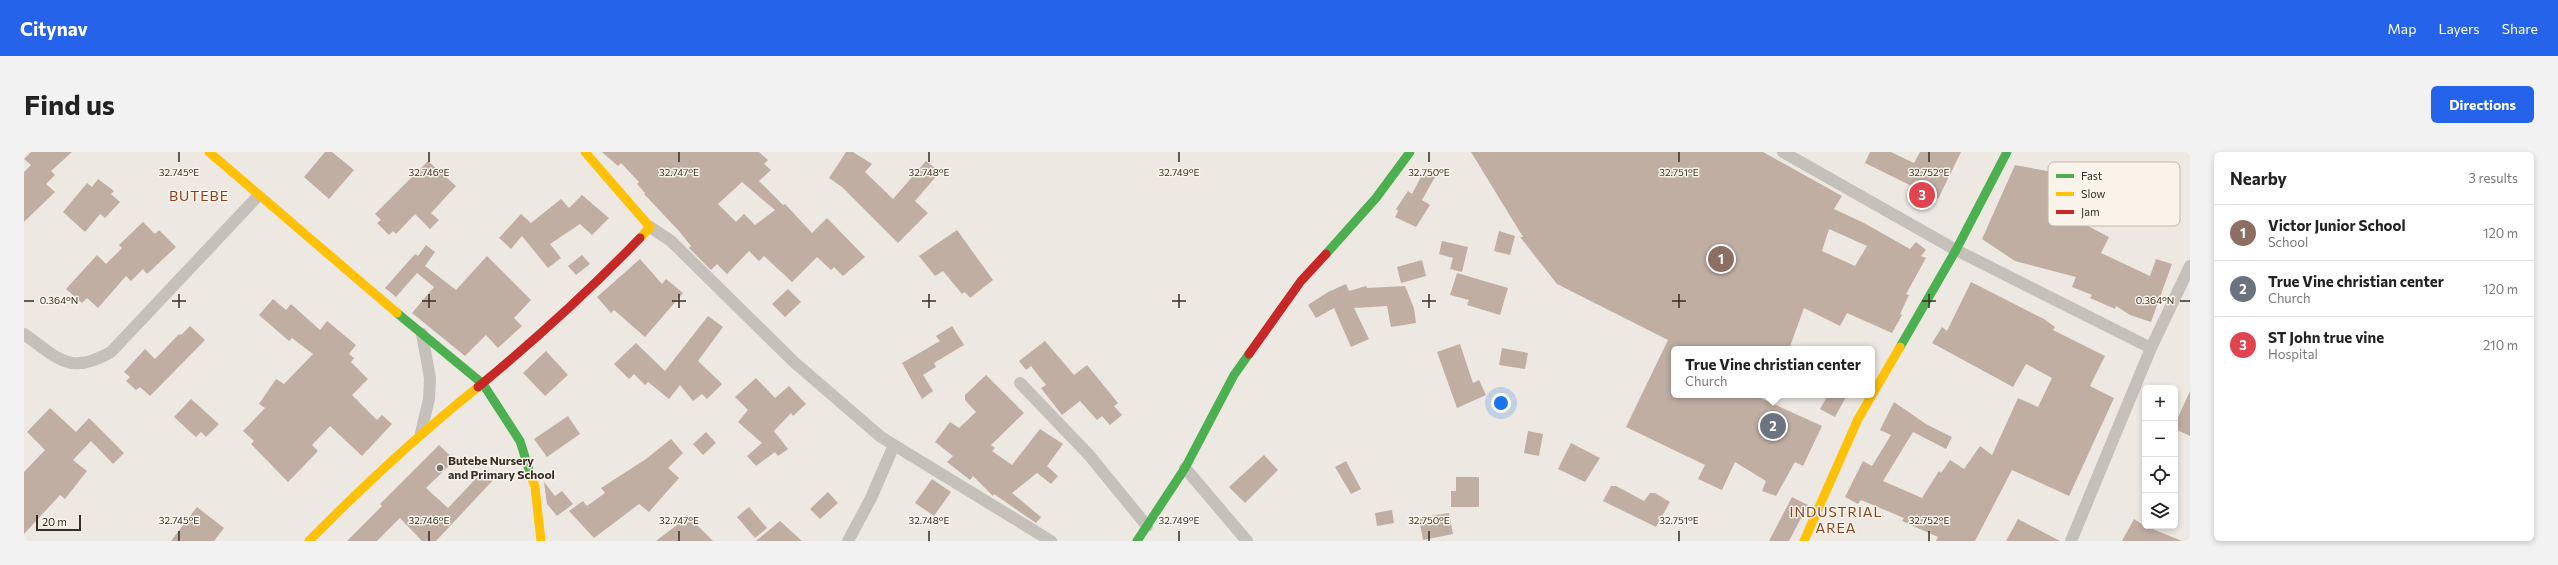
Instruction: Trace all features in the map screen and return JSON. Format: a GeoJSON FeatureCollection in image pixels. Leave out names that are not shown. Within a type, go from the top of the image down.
{"type":"FeatureCollection","features":[{"type":"Feature","properties":{"kind":"street"},"geometry":{"type":"LineString","coordinates":[[209,152],[258,196],[483,384],[520,441],[535,487],[541,541]]}},
{"type":"Feature","properties":{"kind":"street"},"geometry":{"type":"LineString","coordinates":[[585,152],[650,227],[676,247],[794,362],[881,437],[1051,541]]}},
{"type":"Feature","properties":{"kind":"street"},"geometry":{"type":"LineString","coordinates":[[1137,541],[1185,468],[1234,375],[1301,281],[1376,198],[1410,152]]}},
{"type":"Feature","properties":{"kind":"street"},"geometry":{"type":"LineString","coordinates":[[1782,152],[1956,250],[2151,348]]}},
{"type":"Feature","properties":{"kind":"street"},"geometry":{"type":"LineString","coordinates":[[1875,390],[1956,250],[2007,152]]}},
{"type":"Feature","properties":{"kind":"street"},"geometry":{"type":"LineString","coordinates":[[24,334],[60,360],[75,365],[93,363],[111,352],[258,196]]}},
{"type":"Feature","properties":{"kind":"street"},"geometry":{"type":"LineString","coordinates":[[309,541],[360,489],[420,433],[483,384],[608,271],[650,227]]}},
{"type":"Feature","properties":{"kind":"street"},"geometry":{"type":"LineString","coordinates":[[2071,541],[2151,348],[2190,266]]}},
{"type":"Feature","properties":{"kind":"street"},"geometry":{"type":"LineString","coordinates":[[420,433],[428,399],[430,378],[422,334]]}},
{"type":"Feature","properties":{"kind":"street"},"geometry":{"type":"LineString","coordinates":[[1020,383],[1090,455],[1147,526]]}},
{"type":"Feature","properties":{"kind":"street"},"geometry":{"type":"LineString","coordinates":[[1804,541],[1858,419],[1870,398]]}},
{"type":"Feature","properties":{"kind":"street"},"geometry":{"type":"LineString","coordinates":[[848,541],[871,498],[894,445]]}},
{"type":"Feature","properties":{"kind":"street"},"geometry":{"type":"LineString","coordinates":[[1185,468],[1247,541]]}},
{"type":"Feature","properties":{"kind":"building"},"geometry":{"type":"Polygon","coordinates":[[[31,152],[72,152],[51,171],[55,175],[46,184],[55,192],[24,222],[24,172],[31,165],[24,159],[31,152]]]}},
{"type":"Feature","properties":{"kind":"building"},"geometry":{"type":"Polygon","coordinates":[[[325,152],[332,152],[354,170],[329,199],[304,177],[325,152]]]}},
{"type":"Feature","properties":{"kind":"building"},"geometry":{"type":"Polygon","coordinates":[[[602,152],[759,152],[768,160],[764,164],[771,170],[759,181],[783,205],[785,204],[812,233],[827,218],[865,257],[843,276],[834,267],[831,270],[817,257],[792,282],[764,256],[759,261],[749,251],[727,274],[717,264],[711,270],[689,248],[691,246],[679,231],[644,194],[645,193],[637,184],[639,182],[621,163],[618,166],[602,152]],[[742,182],[718,204],[736,222],[744,214],[755,225],[775,210],[742,182]]]}},
{"type":"Feature","properties":{"kind":"building"},"geometry":{"type":"Polygon","coordinates":[[[846,152],[853,152],[872,164],[865,172],[893,199],[926,161],[940,172],[915,201],[928,213],[898,243],[842,187],[829,178],[846,152]]]}},
{"type":"Feature","properties":{"kind":"building"},"geometry":{"type":"Polygon","coordinates":[[[1471,152],[1763,152],[1842,196],[1834,209],[1864,223],[1910,249],[1916,242],[1926,250],[1921,256],[1926,258],[1906,294],[1909,295],[1900,314],[1902,315],[1892,333],[1847,313],[1840,326],[1804,308],[1790,346],[1671,346],[1671,398],[1761,398],[1822,426],[1803,466],[1795,462],[1776,496],[1762,491],[1766,481],[1735,462],[1722,490],[1698,479],[1705,465],[1626,427],[1668,340],[1557,284],[1520,237],[1523,237],[1471,152]],[[1829,229],[1822,251],[1855,266],[1867,246],[1829,229]]]}},
{"type":"Feature","properties":{"kind":"building"},"geometry":{"type":"Polygon","coordinates":[[[1870,152],[1891,152],[1914,163],[1920,152],[1961,152],[1938,199],[1865,163],[1870,152]]]}},
{"type":"Feature","properties":{"kind":"building"},"geometry":{"type":"Polygon","coordinates":[[[428,161],[456,186],[431,213],[439,220],[430,229],[415,214],[396,234],[393,231],[389,235],[377,223],[381,220],[375,214],[428,161]]]}},
{"type":"Feature","properties":{"kind":"building"},"geometry":{"type":"Polygon","coordinates":[[[2015,165],[2048,171],[2048,226],[2088,226],[2109,237],[2101,253],[2150,276],[2156,259],[2172,264],[2151,322],[2130,315],[2116,306],[2115,309],[2090,298],[2092,295],[2072,287],[2076,277],[2015,261],[1982,239],[2015,165]]]}},
{"type":"Feature","properties":{"kind":"building"},"geometry":{"type":"Polygon","coordinates":[[[1424,171],[1435,177],[1422,200],[1430,205],[1416,227],[1395,217],[1398,211],[1396,209],[1408,191],[1412,194],[1424,171]]]}},
{"type":"Feature","properties":{"kind":"building"},"geometry":{"type":"Polygon","coordinates":[[[98,179],[114,191],[111,194],[120,202],[105,218],[100,214],[85,232],[63,212],[87,183],[92,187],[98,179]]]}},
{"type":"Feature","properties":{"kind":"building"},"geometry":{"type":"Polygon","coordinates":[[[582,195],[609,218],[592,235],[580,224],[550,244],[561,258],[548,268],[522,236],[511,249],[499,238],[521,214],[531,223],[561,199],[569,208],[582,195]]]}},
{"type":"Feature","properties":{"kind":"building"},"geometry":{"type":"Polygon","coordinates":[[[143,222],[155,234],[159,230],[176,247],[147,274],[143,269],[131,281],[126,276],[98,308],[87,298],[82,303],[66,289],[97,255],[106,264],[122,248],[119,245],[143,222]]]}},
{"type":"Feature","properties":{"kind":"building"},"geometry":{"type":"Polygon","coordinates":[[[957,230],[993,280],[970,298],[965,292],[962,294],[943,271],[935,276],[919,256],[957,230]]]}},
{"type":"Feature","properties":{"kind":"building"},"geometry":{"type":"Polygon","coordinates":[[[1499,231],[1515,236],[1510,255],[1494,251],[1499,231]]]}},
{"type":"Feature","properties":{"kind":"building"},"geometry":{"type":"Polygon","coordinates":[[[1442,241],[1468,247],[1462,272],[1450,269],[1453,258],[1439,254],[1442,241]]]}},
{"type":"Feature","properties":{"kind":"building"},"geometry":{"type":"Polygon","coordinates":[[[426,245],[435,252],[425,266],[456,290],[487,256],[531,300],[514,318],[522,326],[498,348],[486,335],[465,356],[412,313],[434,287],[417,273],[396,297],[385,288],[415,254],[418,256],[426,245]]]}},
{"type":"Feature","properties":{"kind":"building"},"geometry":{"type":"Polygon","coordinates":[[[582,255],[590,264],[576,275],[568,266],[582,255]]]}},
{"type":"Feature","properties":{"kind":"building"},"geometry":{"type":"Polygon","coordinates":[[[640,259],[662,284],[666,279],[683,293],[645,337],[614,310],[611,313],[597,297],[640,259]]]}},
{"type":"Feature","properties":{"kind":"building"},"geometry":{"type":"Polygon","coordinates":[[[1422,260],[1426,276],[1401,283],[1397,267],[1422,260]]]}},
{"type":"Feature","properties":{"kind":"building"},"geometry":{"type":"Polygon","coordinates":[[[1457,273],[1508,288],[1500,315],[1467,305],[1469,300],[1450,295],[1457,273]]]}},
{"type":"Feature","properties":{"kind":"building"},"geometry":{"type":"Polygon","coordinates":[[[1971,282],[2044,319],[2055,327],[2053,330],[2105,356],[2090,386],[2114,398],[2069,496],[2012,470],[1975,541],[1936,541],[1938,537],[1902,521],[1904,518],[1861,500],[1858,504],[1845,497],[1863,461],[1872,466],[1891,435],[1880,430],[1894,402],[1926,424],[1952,437],[1946,449],[1913,432],[1883,481],[1922,498],[1939,471],[1941,473],[1950,460],[1964,469],[1980,446],[1992,455],[2018,398],[2038,407],[2052,378],[2026,364],[2013,387],[1932,343],[1942,327],[1947,331],[1971,282]]]}},
{"type":"Feature","properties":{"kind":"building"},"geometry":{"type":"Polygon","coordinates":[[[1346,284],[1349,291],[1366,286],[1367,288],[1405,286],[1414,308],[1416,323],[1391,327],[1387,306],[1354,308],[1369,339],[1351,347],[1334,308],[1316,318],[1308,305],[1328,292],[1346,284]]]}},
{"type":"Feature","properties":{"kind":"building"},"geometry":{"type":"Polygon","coordinates":[[[788,289],[801,302],[785,317],[772,304],[788,289]]]}},
{"type":"Feature","properties":{"kind":"building"},"geometry":{"type":"Polygon","coordinates":[[[273,299],[286,310],[291,304],[320,330],[327,321],[356,345],[349,354],[354,358],[351,362],[368,379],[352,395],[377,420],[382,415],[392,424],[362,456],[330,426],[312,445],[318,451],[288,482],[251,444],[254,441],[243,431],[265,408],[259,404],[276,379],[284,384],[313,354],[292,338],[289,341],[259,315],[273,299]]]}},
{"type":"Feature","properties":{"kind":"building"},"geometry":{"type":"Polygon","coordinates":[[[708,316],[723,327],[698,361],[722,384],[707,399],[702,394],[693,401],[680,385],[669,399],[648,382],[645,385],[634,374],[629,379],[614,364],[636,343],[665,371],[708,316]]]}},
{"type":"Feature","properties":{"kind":"building"},"geometry":{"type":"Polygon","coordinates":[[[190,326],[205,340],[150,396],[140,387],[136,390],[126,381],[130,377],[124,372],[145,349],[155,359],[179,334],[181,335],[190,326]]]}},
{"type":"Feature","properties":{"kind":"building"},"geometry":{"type":"Polygon","coordinates":[[[952,326],[964,345],[934,363],[936,367],[923,375],[933,391],[922,399],[902,363],[940,341],[936,336],[952,326]]]}},
{"type":"Feature","properties":{"kind":"building"},"geometry":{"type":"Polygon","coordinates":[[[1045,341],[1074,375],[1087,365],[1118,403],[1114,406],[1122,415],[1110,425],[1102,416],[1097,420],[1080,401],[1062,415],[1041,388],[1046,385],[1031,366],[1026,370],[1019,361],[1045,341]]]}},
{"type":"Feature","properties":{"kind":"building"},"geometry":{"type":"Polygon","coordinates":[[[1460,344],[1473,383],[1479,380],[1486,395],[1457,408],[1437,352],[1460,344]]]}},
{"type":"Feature","properties":{"kind":"building"},"geometry":{"type":"Polygon","coordinates":[[[1502,348],[1528,353],[1525,369],[1499,365],[1502,348]]]}},
{"type":"Feature","properties":{"kind":"building"},"geometry":{"type":"Polygon","coordinates":[[[546,351],[568,375],[545,396],[523,373],[546,351]]]}},
{"type":"Feature","properties":{"kind":"building"},"geometry":{"type":"Polygon","coordinates":[[[986,375],[1024,413],[991,445],[995,448],[992,451],[1012,465],[1040,429],[1063,444],[1047,466],[1058,476],[1051,484],[1037,473],[1012,493],[1041,517],[1036,523],[994,494],[993,496],[973,476],[970,480],[947,462],[953,456],[935,442],[950,422],[959,428],[976,412],[965,400],[965,395],[986,375]]]}},
{"type":"Feature","properties":{"kind":"building"},"geometry":{"type":"Polygon","coordinates":[[[756,378],[775,398],[789,386],[806,404],[793,416],[791,413],[774,431],[788,449],[778,456],[775,452],[756,466],[747,456],[762,443],[738,422],[748,410],[735,397],[756,378]]]}},
{"type":"Feature","properties":{"kind":"building"},"geometry":{"type":"Polygon","coordinates":[[[2190,391],[2190,436],[2178,430],[2178,417],[2190,391]]]}},
{"type":"Feature","properties":{"kind":"building"},"geometry":{"type":"Polygon","coordinates":[[[1826,398],[1845,398],[1835,417],[1820,409],[1826,398]]]}},
{"type":"Feature","properties":{"kind":"building"},"geometry":{"type":"Polygon","coordinates":[[[191,399],[219,424],[206,437],[201,432],[196,437],[174,417],[191,399]]]}},
{"type":"Feature","properties":{"kind":"building"},"geometry":{"type":"Polygon","coordinates":[[[50,408],[76,432],[89,418],[124,453],[113,464],[91,441],[73,460],[87,471],[65,499],[60,495],[24,534],[24,472],[45,450],[27,432],[50,408]]]}},
{"type":"Feature","properties":{"kind":"building"},"geometry":{"type":"Polygon","coordinates":[[[568,416],[580,434],[547,457],[534,439],[568,416]]]}},
{"type":"Feature","properties":{"kind":"building"},"geometry":{"type":"Polygon","coordinates":[[[1528,431],[1543,434],[1539,456],[1524,453],[1528,431]]]}},
{"type":"Feature","properties":{"kind":"building"},"geometry":{"type":"Polygon","coordinates":[[[706,432],[716,443],[703,455],[693,444],[706,432]]]}},
{"type":"Feature","properties":{"kind":"building"},"geometry":{"type":"Polygon","coordinates":[[[671,439],[683,453],[668,468],[679,478],[649,512],[639,504],[594,538],[569,511],[583,501],[587,506],[605,493],[601,488],[646,459],[671,439]]]}},
{"type":"Feature","properties":{"kind":"building"},"geometry":{"type":"Polygon","coordinates":[[[1571,443],[1600,458],[1585,482],[1558,469],[1571,443]]]}},
{"type":"Feature","properties":{"kind":"building"},"geometry":{"type":"Polygon","coordinates":[[[439,445],[455,460],[426,488],[448,508],[485,469],[495,478],[436,541],[422,541],[400,518],[377,541],[347,541],[382,506],[380,504],[439,445]]]}},
{"type":"Feature","properties":{"kind":"building"},"geometry":{"type":"Polygon","coordinates":[[[1264,455],[1278,470],[1245,503],[1229,487],[1264,455]]]}},
{"type":"Feature","properties":{"kind":"building"},"geometry":{"type":"Polygon","coordinates":[[[1346,461],[1361,489],[1351,494],[1335,467],[1346,461]]]}},
{"type":"Feature","properties":{"kind":"building"},"geometry":{"type":"Polygon","coordinates":[[[1456,477],[1479,477],[1479,507],[1451,507],[1451,491],[1456,491],[1456,477]]]}},
{"type":"Feature","properties":{"kind":"building"},"geometry":{"type":"Polygon","coordinates":[[[932,479],[951,492],[934,516],[915,503],[932,479]]]}},
{"type":"Feature","properties":{"kind":"building"},"geometry":{"type":"Polygon","coordinates":[[[544,482],[555,496],[562,491],[573,504],[557,516],[547,504],[544,482]]]}},
{"type":"Feature","properties":{"kind":"building"},"geometry":{"type":"Polygon","coordinates":[[[1611,486],[1616,486],[1644,501],[1650,493],[1655,493],[1670,502],[1656,527],[1603,501],[1611,486]]]}},
{"type":"Feature","properties":{"kind":"building"},"geometry":{"type":"Polygon","coordinates":[[[828,492],[838,503],[820,519],[810,509],[828,492]]]}},
{"type":"Feature","properties":{"kind":"building"},"geometry":{"type":"Polygon","coordinates":[[[1792,497],[1808,505],[1789,541],[1769,541],[1792,497]]]}},
{"type":"Feature","properties":{"kind":"building"},"geometry":{"type":"Polygon","coordinates":[[[197,507],[224,528],[214,541],[171,541],[197,507]]]}},
{"type":"Feature","properties":{"kind":"building"},"geometry":{"type":"Polygon","coordinates":[[[749,507],[767,528],[755,538],[737,517],[749,507]]]}},
{"type":"Feature","properties":{"kind":"building"},"geometry":{"type":"Polygon","coordinates":[[[1392,510],[1394,523],[1377,526],[1375,513],[1392,510]]]}},
{"type":"Feature","properties":{"kind":"building"},"geometry":{"type":"Polygon","coordinates":[[[1449,513],[1453,534],[1423,540],[1419,518],[1449,513]]]}},
{"type":"Feature","properties":{"kind":"building"},"geometry":{"type":"Polygon","coordinates":[[[687,515],[713,541],[656,541],[677,525],[687,515]]]}},
{"type":"Feature","properties":{"kind":"building"},"geometry":{"type":"Polygon","coordinates":[[[2018,519],[2060,541],[2006,541],[2018,519]]]}},
{"type":"Feature","properties":{"kind":"building"},"geometry":{"type":"Polygon","coordinates":[[[2134,519],[2142,524],[2142,529],[2152,529],[2182,541],[2122,541],[2134,519]]]}},
{"type":"Feature","properties":{"kind":"building"},"geometry":{"type":"Polygon","coordinates":[[[780,521],[802,541],[756,541],[780,521]]]}},
{"type":"Feature","properties":{"kind":"traffic: fast"},"geometry":{"type":"LineString","coordinates":[[1326,254],[1376,198],[1410,152]]}},
{"type":"Feature","properties":{"kind":"traffic: fast"},"geometry":{"type":"LineString","coordinates":[[1900,347],[1956,250],[2007,152]]}},
{"type":"Feature","properties":{"kind":"traffic: fast"},"geometry":{"type":"LineString","coordinates":[[397,313],[483,384],[520,441],[531,476]]}},
{"type":"Feature","properties":{"kind":"traffic: fast"},"geometry":{"type":"LineString","coordinates":[[1137,541],[1185,468],[1234,375],[1249,354]]}},
{"type":"Feature","properties":{"kind":"traffic: slow"},"geometry":{"type":"LineString","coordinates":[[209,152],[397,313]]}},
{"type":"Feature","properties":{"kind":"traffic: slow"},"geometry":{"type":"LineString","coordinates":[[585,152],[650,227],[640,238]]}},
{"type":"Feature","properties":{"kind":"traffic: slow"},"geometry":{"type":"LineString","coordinates":[[1875,390],[1900,347]]}},
{"type":"Feature","properties":{"kind":"traffic: slow"},"geometry":{"type":"LineString","coordinates":[[309,541],[391,461],[478,387]]}},
{"type":"Feature","properties":{"kind":"traffic: slow"},"geometry":{"type":"LineString","coordinates":[[1804,541],[1858,419],[1870,398]]}},
{"type":"Feature","properties":{"kind":"traffic: slow"},"geometry":{"type":"LineString","coordinates":[[531,476],[535,487],[541,541]]}},
{"type":"Feature","properties":{"kind":"traffic: jam"},"geometry":{"type":"LineString","coordinates":[[478,387],[561,315],[640,238]]}},
{"type":"Feature","properties":{"kind":"traffic: jam"},"geometry":{"type":"LineString","coordinates":[[1249,354],[1301,281],[1326,254]]}},
{"type":"Feature","properties":{"kind":"place","name":"ST John true vine"},"geometry":{"type":"Point","coordinates":[1922,195]}},
{"type":"Feature","properties":{"kind":"place","name":"Victor Junior School"},"geometry":{"type":"Point","coordinates":[1721,259]}},
{"type":"Feature","properties":{"kind":"place","name":"True Vine christian center"},"geometry":{"type":"Point","coordinates":[1773,426]}},
{"type":"Feature","properties":{"kind":"place","name":"Butebe Nursery and Primary School"},"geometry":{"type":"Point","coordinates":[440,468]}},
{"type":"Feature","properties":{"kind":"district","name":"BUTEBE"},"geometry":{"type":"Point","coordinates":[199,196]}},
{"type":"Feature","properties":{"kind":"district","name":"INDUSTRIAL AREA"},"geometry":{"type":"Point","coordinates":[1836,520]}}]}
